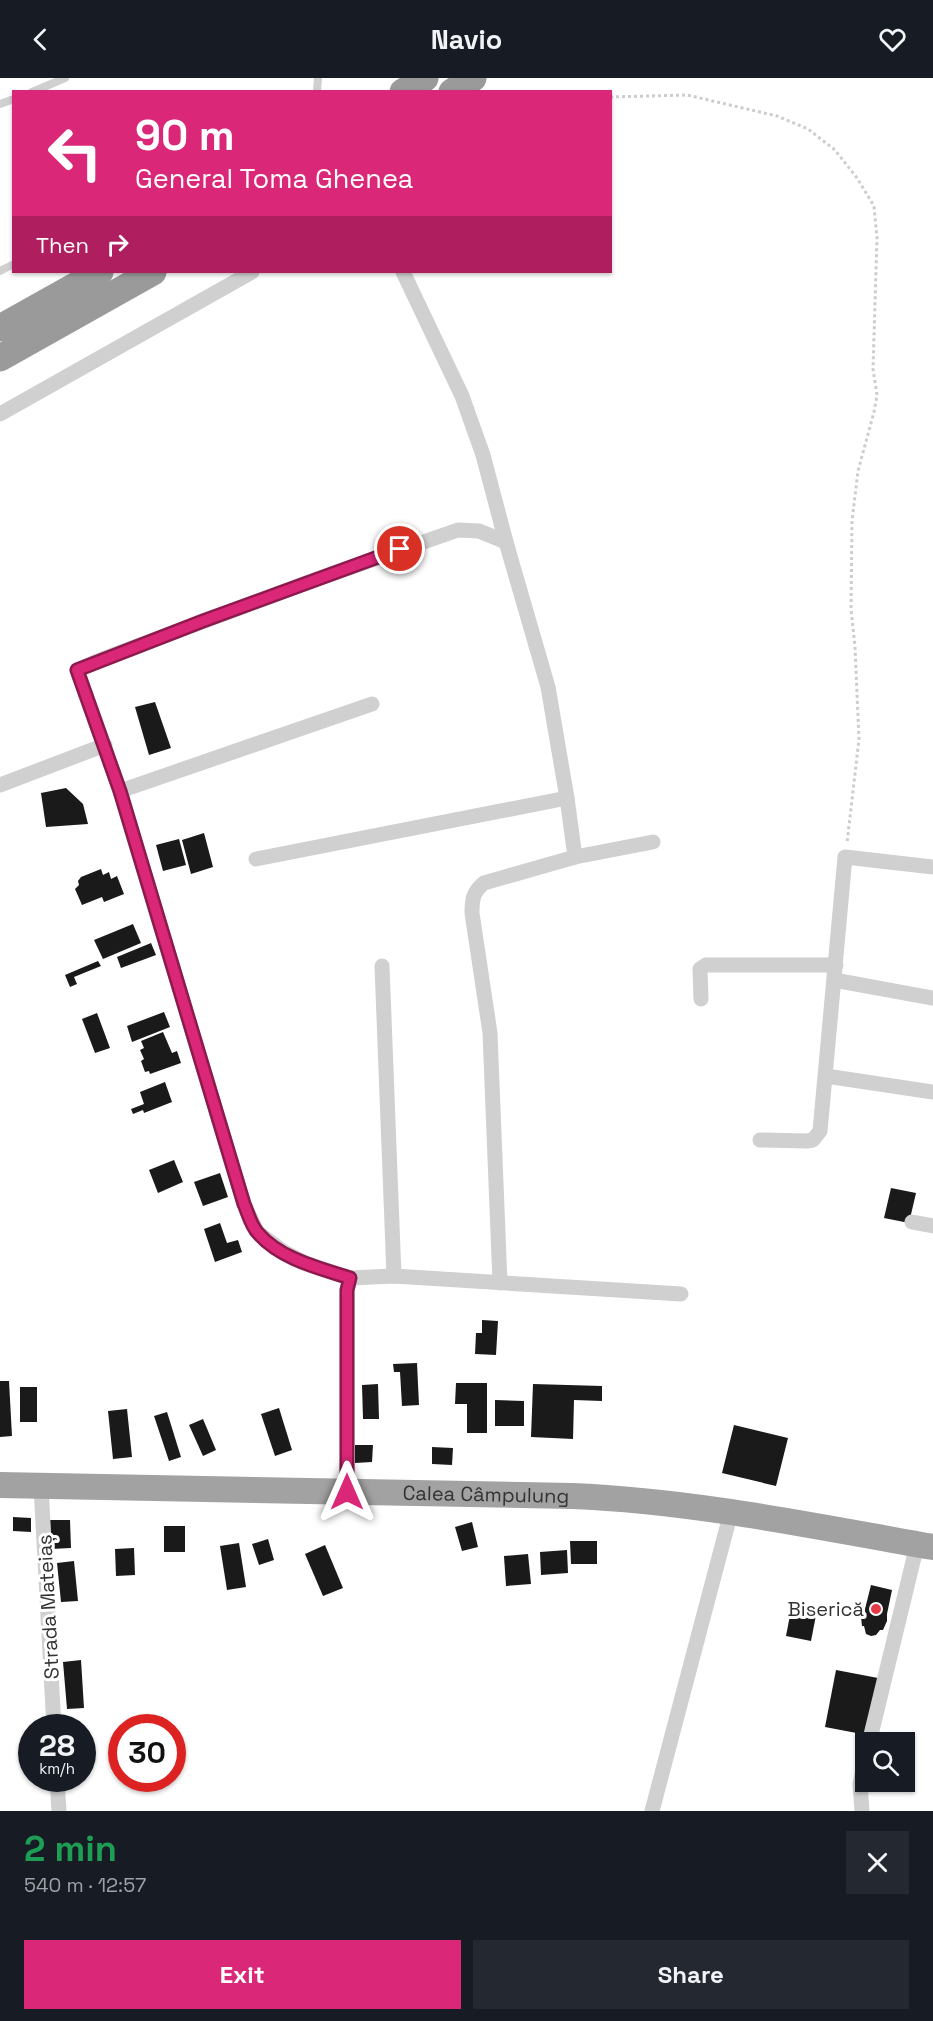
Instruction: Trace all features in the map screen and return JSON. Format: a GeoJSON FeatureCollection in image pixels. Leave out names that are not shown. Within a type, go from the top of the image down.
{"type":"FeatureCollection","features":[{"type":"Feature","properties":{"kind":"highway"},"geometry":{"type":"LineString","coordinates":[[406,90],[424,78]]}},
{"type":"Feature","properties":{"kind":"highway"},"geometry":{"type":"LineString","coordinates":[[455,90],[473,78]]}},
{"type":"Feature","properties":{"kind":"highway"},"geometry":{"type":"LineString","coordinates":[[0,328],[98,273]]}},
{"type":"Feature","properties":{"kind":"highway"},"geometry":{"type":"LineString","coordinates":[[0,358],[151,273]]}},
{"type":"Feature","properties":{"kind":"highway","name":"Calea Câmpulung"},"geometry":{"type":"LineString","coordinates":[[0,1485],[612,1498],[665,1502],[732,1512],[925,1546]]}},
{"type":"Feature","properties":{"kind":"street"},"geometry":{"type":"LineString","coordinates":[[0,414],[250,273]]}},
{"type":"Feature","properties":{"kind":"street"},"geometry":{"type":"LineString","coordinates":[[403,273],[462,396],[483,455],[548,687],[575,857]]}},
{"type":"Feature","properties":{"kind":"street"},"geometry":{"type":"LineString","coordinates":[[506,542],[478,531],[458,530],[314,580],[77,670],[120,791],[244,1204],[256,1232],[284,1252],[305,1263],[350,1278],[394,1276],[681,1294]]}},
{"type":"Feature","properties":{"kind":"street"},"geometry":{"type":"LineString","coordinates":[[120,791],[372,704]]}},
{"type":"Feature","properties":{"kind":"street"},"geometry":{"type":"LineString","coordinates":[[0,785],[105,745]]}},
{"type":"Feature","properties":{"kind":"street"},"geometry":{"type":"LineString","coordinates":[[256,859],[567,798]]}},
{"type":"Feature","properties":{"kind":"street"},"geometry":{"type":"LineString","coordinates":[[500,1283],[490,1033],[472,913],[472,897],[484,883],[575,857],[653,842]]}},
{"type":"Feature","properties":{"kind":"street"},"geometry":{"type":"LineString","coordinates":[[760,1140],[813,1140],[817,1136],[821,1123],[845,857],[933,867]]}},
{"type":"Feature","properties":{"kind":"street"},"geometry":{"type":"LineString","coordinates":[[701,999],[700,969],[706,965],[835,972],[933,998]]}},
{"type":"Feature","properties":{"kind":"street"},"geometry":{"type":"LineString","coordinates":[[382,966],[394,1276]]}},
{"type":"Feature","properties":{"kind":"street"},"geometry":{"type":"LineString","coordinates":[[826,1076],[933,1092]]}},
{"type":"Feature","properties":{"kind":"street"},"geometry":{"type":"LineString","coordinates":[[912,1222],[933,1226]]}},
{"type":"Feature","properties":{"kind":"street"},"geometry":{"type":"LineString","coordinates":[[347,1492],[347,1290],[350,1278]]}},
{"type":"Feature","properties":{"kind":"street","name":"Strada Mateiaș"},"geometry":{"type":"LineString","coordinates":[[41,1486],[53,1714]]}},
{"type":"Feature","properties":{"kind":"street"},"geometry":{"type":"LineString","coordinates":[[652,1811],[732,1512]]}},
{"type":"Feature","properties":{"kind":"street"},"geometry":{"type":"LineString","coordinates":[[872,1732],[925,1546]]}},
{"type":"Feature","properties":{"kind":"street"},"geometry":{"type":"LineString","coordinates":[[58,1792],[59,1811]]}},
{"type":"Feature","properties":{"kind":"street"},"geometry":{"type":"LineString","coordinates":[[861,1792],[862,1811]]}},
{"type":"Feature","properties":{"kind":"lane"},"geometry":{"type":"LineString","coordinates":[[37,90],[66,78]]}},
{"type":"Feature","properties":{"kind":"path"},"geometry":{"type":"LineString","coordinates":[[612,97],[687,95],[777,116],[808,129],[835,150],[857,178],[873,206],[877,238],[873,369],[877,395],[858,471],[852,521],[851,609],[859,740],[845,857]]}},
{"type":"Feature","properties":{"kind":"building"},"geometry":{"type":"Polygon","coordinates":[[[155,702],[171,748],[149,755],[135,707],[155,702]]]}},
{"type":"Feature","properties":{"kind":"building"},"geometry":{"type":"Polygon","coordinates":[[[66,788],[83,804],[88,824],[46,827],[41,793],[66,788]]]}},
{"type":"Feature","properties":{"kind":"building"},"geometry":{"type":"Polygon","coordinates":[[[204,833],[213,867],[191,874],[182,840],[204,833]]]}},
{"type":"Feature","properties":{"kind":"building"},"geometry":{"type":"Polygon","coordinates":[[[179,839],[186,865],[163,871],[156,845],[179,839]]]}},
{"type":"Feature","properties":{"kind":"building"},"geometry":{"type":"Polygon","coordinates":[[[101,869],[103,875],[109,872],[111,879],[117,876],[124,894],[104,902],[102,897],[82,905],[75,889],[79,885],[78,881],[81,877],[101,869]]]}},
{"type":"Feature","properties":{"kind":"building"},"geometry":{"type":"Polygon","coordinates":[[[133,924],[141,943],[103,959],[94,940],[133,924]]]}},
{"type":"Feature","properties":{"kind":"building"},"geometry":{"type":"Polygon","coordinates":[[[151,943],[156,955],[121,968],[117,957],[151,943]]]}},
{"type":"Feature","properties":{"kind":"building"},"geometry":{"type":"Polygon","coordinates":[[[98,961],[101,966],[74,977],[77,984],[70,987],[65,975],[98,961]]]}},
{"type":"Feature","properties":{"kind":"building"},"geometry":{"type":"Polygon","coordinates":[[[164,1012],[170,1027],[132,1042],[127,1026],[164,1012]]]}},
{"type":"Feature","properties":{"kind":"building"},"geometry":{"type":"Polygon","coordinates":[[[97,1013],[110,1048],[95,1053],[82,1019],[97,1013]]]}},
{"type":"Feature","properties":{"kind":"building"},"geometry":{"type":"Polygon","coordinates":[[[163,1032],[172,1053],[177,1051],[181,1063],[150,1074],[149,1071],[145,1072],[141,1061],[144,1059],[140,1050],[144,1048],[141,1041],[163,1032]]]}},
{"type":"Feature","properties":{"kind":"building"},"geometry":{"type":"Polygon","coordinates":[[[165,1082],[172,1102],[144,1113],[143,1110],[133,1114],[131,1109],[144,1104],[140,1092],[165,1082]]]}},
{"type":"Feature","properties":{"kind":"building"},"geometry":{"type":"Polygon","coordinates":[[[174,1160],[183,1182],[158,1193],[149,1170],[174,1160]]]}},
{"type":"Feature","properties":{"kind":"building"},"geometry":{"type":"Polygon","coordinates":[[[220,1173],[228,1197],[203,1206],[194,1182],[220,1173]]]}},
{"type":"Feature","properties":{"kind":"building"},"geometry":{"type":"Polygon","coordinates":[[[891,1188],[916,1193],[909,1223],[884,1218],[891,1188]]]}},
{"type":"Feature","properties":{"kind":"building"},"geometry":{"type":"Polygon","coordinates":[[[220,1223],[227,1243],[238,1240],[242,1252],[215,1262],[204,1229],[220,1223]]]}},
{"type":"Feature","properties":{"kind":"building"},"geometry":{"type":"Polygon","coordinates":[[[482,1320],[498,1321],[496,1355],[475,1354],[476,1333],[482,1333],[482,1320]]]}},
{"type":"Feature","properties":{"kind":"building"},"geometry":{"type":"Polygon","coordinates":[[[417,1363],[419,1405],[402,1406],[400,1372],[394,1372],[393,1364],[417,1363]]]}},
{"type":"Feature","properties":{"kind":"building"},"geometry":{"type":"Polygon","coordinates":[[[0,1381],[9,1381],[12,1436],[0,1437],[0,1381]]]}},
{"type":"Feature","properties":{"kind":"building"},"geometry":{"type":"Polygon","coordinates":[[[456,1383],[487,1383],[487,1433],[467,1433],[467,1404],[455,1404],[456,1383]]]}},
{"type":"Feature","properties":{"kind":"building"},"geometry":{"type":"Polygon","coordinates":[[[378,1384],[379,1419],[363,1419],[362,1385],[378,1384]]]}},
{"type":"Feature","properties":{"kind":"building"},"geometry":{"type":"Polygon","coordinates":[[[533,1384],[602,1386],[602,1401],[574,1400],[573,1439],[531,1437],[533,1384]]]}},
{"type":"Feature","properties":{"kind":"building"},"geometry":{"type":"Polygon","coordinates":[[[20,1387],[37,1387],[37,1422],[20,1422],[20,1387]]]}},
{"type":"Feature","properties":{"kind":"building"},"geometry":{"type":"Polygon","coordinates":[[[495,1400],[524,1401],[524,1426],[495,1426],[495,1400]]]}},
{"type":"Feature","properties":{"kind":"building"},"geometry":{"type":"Polygon","coordinates":[[[279,1408],[292,1450],[275,1456],[261,1414],[279,1408]]]}},
{"type":"Feature","properties":{"kind":"building"},"geometry":{"type":"Polygon","coordinates":[[[127,1409],[132,1457],[113,1459],[108,1411],[127,1409]]]}},
{"type":"Feature","properties":{"kind":"building"},"geometry":{"type":"Polygon","coordinates":[[[167,1412],[181,1457],[169,1461],[154,1416],[167,1412]]]}},
{"type":"Feature","properties":{"kind":"building"},"geometry":{"type":"Polygon","coordinates":[[[203,1419],[216,1450],[203,1456],[189,1425],[203,1419]]]}},
{"type":"Feature","properties":{"kind":"building"},"geometry":{"type":"Polygon","coordinates":[[[734,1425],[788,1438],[776,1486],[722,1473],[734,1425]]]}},
{"type":"Feature","properties":{"kind":"building"},"geometry":{"type":"Polygon","coordinates":[[[355,1445],[373,1445],[372,1462],[355,1463],[355,1445]]]}},
{"type":"Feature","properties":{"kind":"building"},"geometry":{"type":"Polygon","coordinates":[[[432,1447],[453,1448],[452,1465],[432,1464],[432,1447]]]}},
{"type":"Feature","properties":{"kind":"building"},"geometry":{"type":"Polygon","coordinates":[[[13,1517],[31,1518],[31,1532],[13,1531],[13,1517]]]}},
{"type":"Feature","properties":{"kind":"building"},"geometry":{"type":"Polygon","coordinates":[[[50,1520],[70,1520],[71,1548],[51,1549],[50,1520]]]}},
{"type":"Feature","properties":{"kind":"building"},"geometry":{"type":"Polygon","coordinates":[[[472,1522],[478,1547],[462,1551],[455,1527],[472,1522]]]}},
{"type":"Feature","properties":{"kind":"building"},"geometry":{"type":"Polygon","coordinates":[[[164,1526],[185,1526],[185,1552],[164,1552],[164,1526]]]}},
{"type":"Feature","properties":{"kind":"building"},"geometry":{"type":"Polygon","coordinates":[[[268,1539],[274,1560],[259,1565],[252,1544],[268,1539]]]}},
{"type":"Feature","properties":{"kind":"building"},"geometry":{"type":"Polygon","coordinates":[[[570,1541],[597,1541],[597,1564],[571,1564],[570,1541]]]}},
{"type":"Feature","properties":{"kind":"building"},"geometry":{"type":"Polygon","coordinates":[[[239,1543],[246,1587],[227,1590],[220,1546],[239,1543]]]}},
{"type":"Feature","properties":{"kind":"building"},"geometry":{"type":"Polygon","coordinates":[[[325,1545],[343,1588],[323,1596],[305,1554],[325,1545]]]}},
{"type":"Feature","properties":{"kind":"building"},"geometry":{"type":"Polygon","coordinates":[[[134,1548],[135,1575],[116,1576],[115,1549],[134,1548]]]}},
{"type":"Feature","properties":{"kind":"building"},"geometry":{"type":"Polygon","coordinates":[[[567,1550],[568,1573],[541,1575],[540,1552],[567,1550]]]}},
{"type":"Feature","properties":{"kind":"building"},"geometry":{"type":"Polygon","coordinates":[[[528,1554],[531,1584],[506,1586],[504,1556],[528,1554]]]}},
{"type":"Feature","properties":{"kind":"building"},"geometry":{"type":"Polygon","coordinates":[[[74,1561],[78,1601],[61,1602],[57,1563],[74,1561]]]}},
{"type":"Feature","properties":{"kind":"building"},"geometry":{"type":"Polygon","coordinates":[[[871,1585],[892,1590],[887,1621],[883,1630],[871,1636],[866,1634],[861,1617],[871,1585]]]}},
{"type":"Feature","properties":{"kind":"building"},"geometry":{"type":"Polygon","coordinates":[[[792,1605],[817,1610],[811,1641],[786,1636],[792,1605]]]}},
{"type":"Feature","properties":{"kind":"building"},"geometry":{"type":"Polygon","coordinates":[[[81,1660],[84,1708],[67,1709],[63,1662],[81,1660]]]}},
{"type":"Feature","properties":{"kind":"building"},"geometry":{"type":"Polygon","coordinates":[[[836,1670],[878,1678],[868,1732],[855,1733],[825,1727],[836,1670]]]}},
{"type":"Feature","properties":{"kind":"place","name":"Biserică"},"geometry":{"type":"Point","coordinates":[876,1609]}},
{"type":"Feature","properties":{"kind":"route"},"geometry":{"type":"LineString","coordinates":[[347,1492],[347,1290],[350,1278],[305,1263],[267,1242],[256,1232],[244,1204],[120,791],[77,670],[400,549]]}}]}
